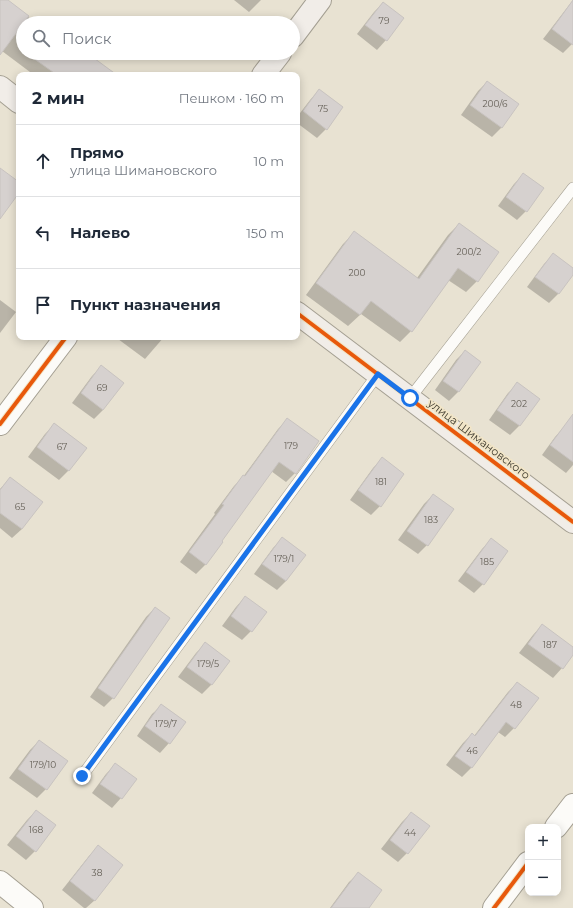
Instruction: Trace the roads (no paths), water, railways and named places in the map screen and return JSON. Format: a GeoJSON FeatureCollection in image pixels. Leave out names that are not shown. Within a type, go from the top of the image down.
{"type":"FeatureCollection","features":[{"type":"Feature","properties":{"kind":"street"},"geometry":{"type":"LineString","coordinates":[[300,27],[320,0]]}},
{"type":"Feature","properties":{"kind":"street"},"geometry":{"type":"LineString","coordinates":[[265,72],[275,60]]}},
{"type":"Feature","properties":{"kind":"street"},"geometry":{"type":"LineString","coordinates":[[0,87],[16,100]]}},
{"type":"Feature","properties":{"kind":"street","name":"улица Шимановского"},"geometry":{"type":"LineString","coordinates":[[300,315],[573,522]]}},
{"type":"Feature","properties":{"kind":"street"},"geometry":{"type":"LineString","coordinates":[[0,424],[64,340]]}},
{"type":"Feature","properties":{"kind":"street"},"geometry":{"type":"LineString","coordinates":[[558,824],[573,805]]}},
{"type":"Feature","properties":{"kind":"street"},"geometry":{"type":"LineString","coordinates":[[494,908],[525,867]]}},
{"type":"Feature","properties":{"kind":"street"},"geometry":{"type":"LineString","coordinates":[[0,882],[32,908]]}},
{"type":"Feature","properties":{"kind":"lane"},"geometry":{"type":"LineString","coordinates":[[410,398],[573,188]]}},
{"type":"Feature","properties":{"kind":"lane"},"geometry":{"type":"LineString","coordinates":[[82,776],[378,374]]}}]}
